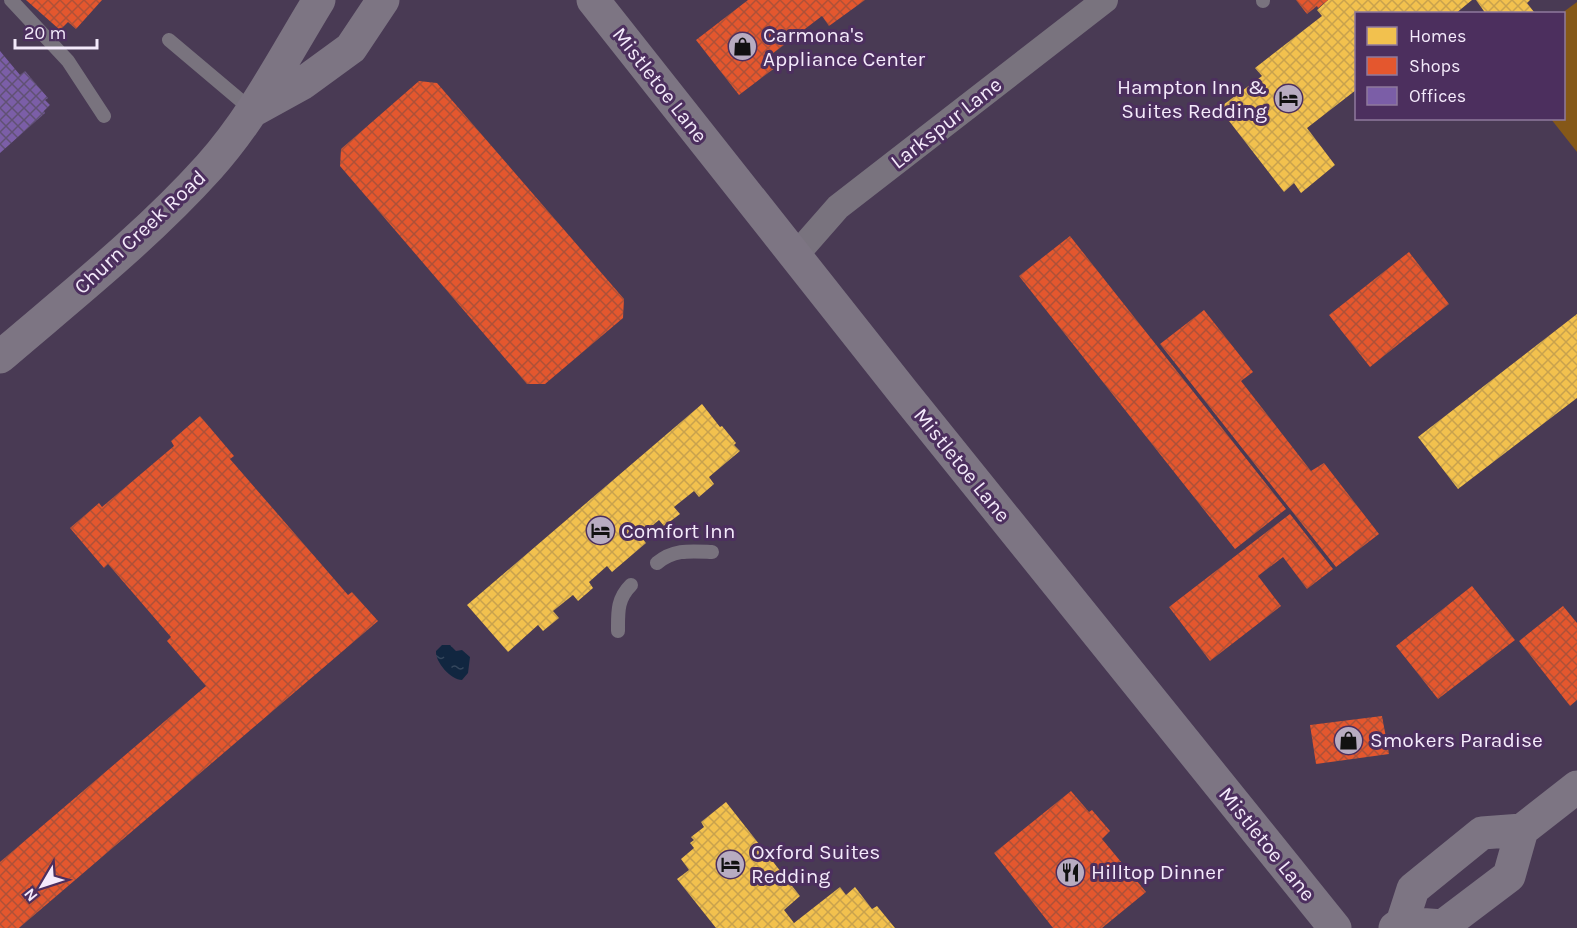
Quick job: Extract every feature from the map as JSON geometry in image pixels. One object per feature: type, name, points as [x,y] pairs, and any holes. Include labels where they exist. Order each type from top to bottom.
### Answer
[{"type":"street","name":"Churn Creek Road","points":[[0,357],[151,227],[209,167],[253,111],[319,0]]},
{"type":"street","points":[[253,111],[303,83],[351,48],[383,0]]},
{"type":"street","name":"Mistletoe Lane","points":[[593,0],[795,256],[1335,928]]},
{"type":"street","name":"Larkspur Lane","points":[[795,256],[838,207],[1106,0]]},
{"type":"street","points":[[1522,830],[1509,876],[1443,926],[1399,926],[1413,889],[1482,833],[1522,830],[1577,787]]},
{"type":"lane","points":[[11,0],[68,61],[104,116]]},
{"type":"lane","points":[[169,40],[253,111]]},
{"type":"lane","points":[[657,563],[667,555],[681,551],[712,552]]},
{"type":"lane","points":[[618,632],[618,604],[631,585]]},
{"type":"shaded area","points":[[1577,2],[1577,152],[1552,120],[1565,120],[1563,12]]},
{"type":"water","points":[[442,645],[450,645],[456,651],[462,650],[470,657],[468,673],[462,680],[449,674],[438,660],[436,651]]},
{"type":"building: Homes","name":"Hampton Inn & Suites Redding","points":[[1328,0],[1472,0],[1457,12],[1355,12],[1355,91],[1307,128],[1335,165],[1301,193],[1294,183],[1284,192],[1219,108],[1262,76],[1255,68],[1322,16],[1317,10]]},
{"type":"building: Homes","points":[[1476,0],[1530,0],[1527,3],[1534,12],[1485,12]]},
{"type":"building: Homes","points":[[1577,314],[1577,398],[1458,489],[1418,437]]},
{"type":"building: Homes","name":"Comfort Inn","points":[[702,404],[736,443],[734,445],[740,451],[709,477],[714,484],[699,497],[694,491],[674,507],[680,514],[664,526],[659,520],[640,536],[646,543],[612,572],[607,566],[589,582],[593,588],[578,601],[573,595],[553,611],[559,618],[543,631],[538,625],[508,652],[467,605]]},
{"type":"building: Homes","name":"Oxford Suites Redding","points":[[726,802],[800,896],[784,910],[794,923],[840,887],[846,895],[855,887],[872,909],[877,906],[895,928],[716,928],[677,879],[689,870],[681,859],[694,848],[690,843],[694,840],[691,837],[704,827],[701,822]]},
{"type":"building: Shops","points":[[26,0],[102,0],[76,29],[68,22],[60,30]]},
{"type":"building: Shops","name":"Carmona's Appliance Center","points":[[748,0],[865,0],[829,26],[822,16],[772,54],[780,64],[739,95],[696,40]]},
{"type":"building: Shops","points":[[1296,0],[1328,0],[1307,14]]},
{"type":"building: Shops","points":[[419,81],[437,83],[624,299],[623,318],[545,384],[527,384],[340,166],[341,149]]},
{"type":"building: Shops","points":[[1070,236],[1286,509],[1235,549],[1019,276]]},
{"type":"building: Shops","points":[[1409,252],[1449,304],[1370,367],[1329,315]]},
{"type":"building: Shops","points":[[1204,310],[1253,372],[1241,381],[1311,471],[1324,463],[1379,534],[1336,567],[1160,344]]},
{"type":"building: Shops","points":[[200,416],[234,456],[230,459],[348,595],[352,592],[378,621],[19,928],[0,928],[0,862],[206,686],[167,641],[171,637],[108,564],[104,568],[70,528],[99,503],[102,507],[174,446],[171,441]]},
{"type":"building: Shops","points":[[1290,514],[1333,569],[1307,589],[1283,557],[1258,576],[1281,606],[1210,661],[1169,607]]},
{"type":"building: Shops","points":[[1472,586],[1515,640],[1438,699],[1396,646]]},
{"type":"building: Shops","points":[[1563,606],[1577,623],[1577,700],[1570,706],[1519,641]]},
{"type":"building: Shops","name":"Smokers Paradise","points":[[1382,716],[1389,754],[1316,764],[1310,725]]},
{"type":"building: Shops","name":"Hilltop Dinner","points":[[1071,791],[1110,831],[1102,839],[1146,892],[1102,928],[1053,928],[994,853]]},
{"type":"building: Offices","points":[[0,51],[20,75],[25,71],[48,98],[45,100],[50,105],[44,111],[45,113],[0,153]]},
{"type":"place","name":"Carmona's Appliance Center","points":[[742,47]]},
{"type":"place","name":"Hampton Inn & Suites Redding","points":[[1288,99]]},
{"type":"place","name":"Comfort Inn","points":[[600,531]]},
{"type":"place","name":"Smokers Paradise","points":[[1349,740]]},
{"type":"place","name":"Oxford Suites Redding","points":[[730,864]]},
{"type":"place","name":"Hilltop Dinner","points":[[1070,872]]}]
